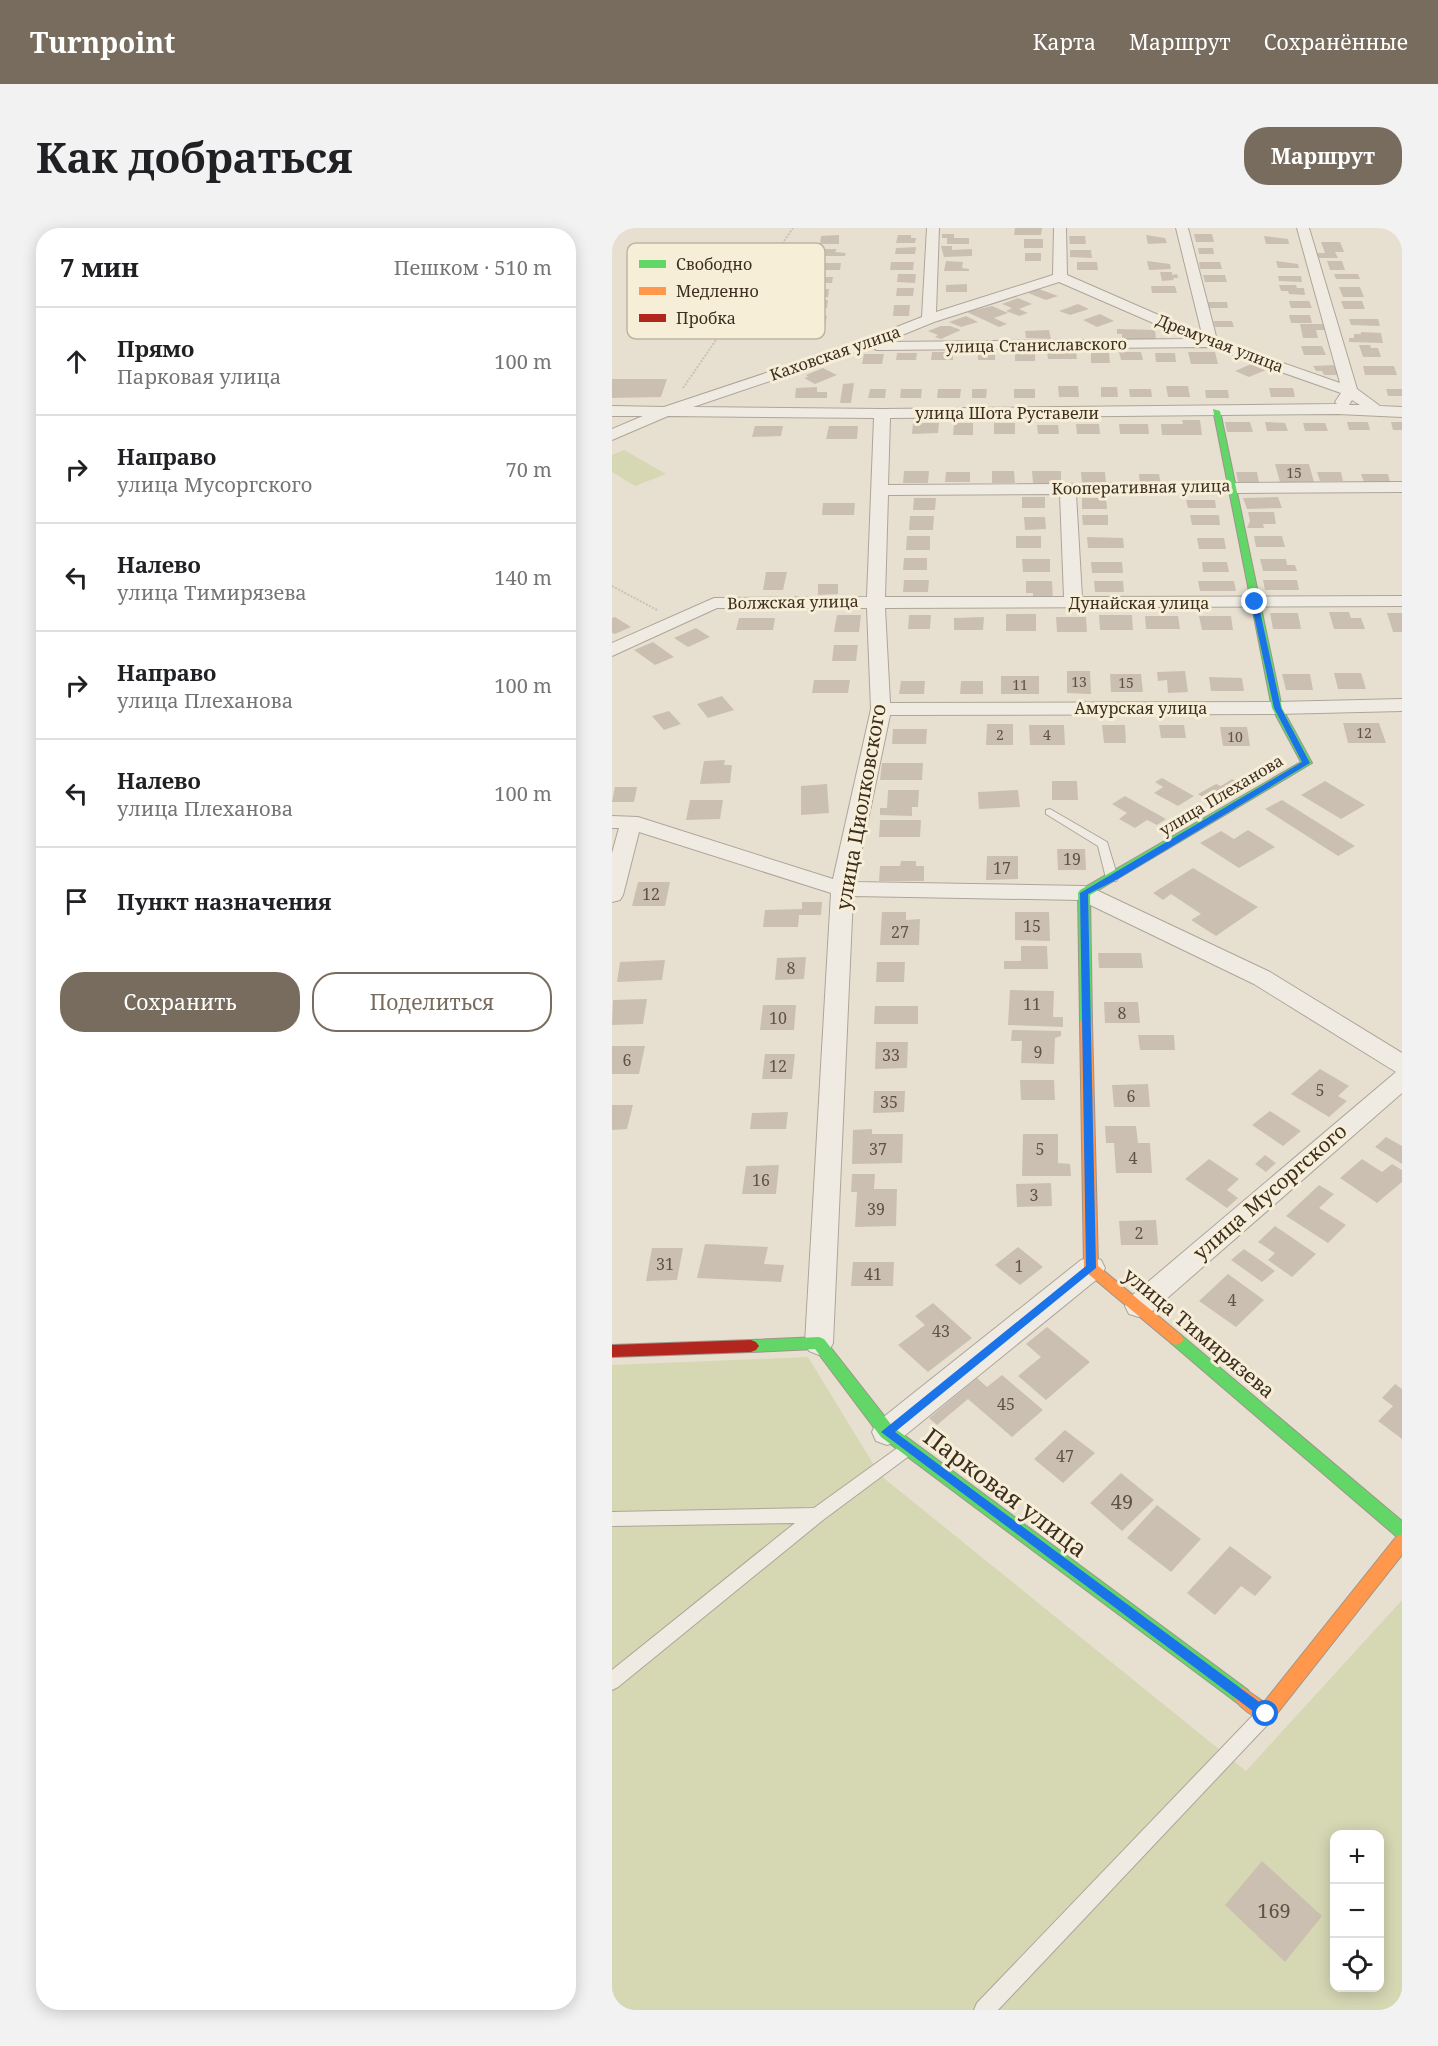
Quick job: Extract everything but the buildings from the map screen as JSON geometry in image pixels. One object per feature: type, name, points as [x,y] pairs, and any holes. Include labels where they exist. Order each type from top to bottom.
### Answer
[{"type":"street","points":[[929,319],[933,228]]},
{"type":"street","points":[[1060,228],[1060,277]]},
{"type":"street","points":[[1182,228],[1212,343]]},
{"type":"street","points":[[1302,228],[1350,391],[1338,409]]},
{"type":"street","name":"Каховская улица","points":[[612,435],[667,411],[861,346],[929,319],[1060,277]]},
{"type":"street","name":"Дремучая улица","points":[[1060,277],[1212,343],[1350,391],[1378,412]]},
{"type":"street","name":"улица Станиславского","points":[[861,346],[1212,343]]},
{"type":"street","name":"улица Шота Руставели","points":[[612,411],[882,414],[1338,409],[1402,412]]},
{"type":"street","name":"улица Плеханова","points":[[1084,893],[1306,763],[1277,708],[1216,411]]},
{"type":"street","name":"улица Циолковского","points":[[819,1343],[842,889],[881,709],[876,601],[882,414]]},
{"type":"street","name":"Кооперативная улица","points":[[881,490],[1233,486],[1402,487]]},
{"type":"street","points":[[1068,488],[1073,603]]},
{"type":"street","name":"Дунайская улица","points":[[876,601],[1073,603],[1402,601]]},
{"type":"street","name":"Волжская улица","points":[[612,650],[714,603],[876,601]]},
{"type":"street","name":"Амурская улица","points":[[881,709],[1277,708],[1402,705]]},
{"type":"street","points":[[612,895],[622,822],[842,889],[1084,893],[1262,978],[1402,1065]]},
{"type":"street","points":[[897,1440],[1091,1268],[1084,893]]},
{"type":"street","name":"улица Мусоргского","points":[[1139,1306],[1402,1079]]},
{"type":"street","name":"улица Тимирязева","points":[[1091,1268],[1139,1306],[1402,1531]]},
{"type":"street","points":[[612,1351],[819,1343]]},
{"type":"street","name":"Парковая улица","points":[[819,1343],[897,1440],[1266,1714]]},
{"type":"street","points":[[1266,1714],[1402,1542]]},
{"type":"lane","points":[[1050,812],[1103,844],[1113,878]]},
{"type":"lane","points":[[612,1681],[818,1515],[897,1440]]},
{"type":"lane","points":[[612,1519],[818,1515]]},
{"type":"lane","points":[[984,2010],[1266,1714]]},
{"type":"path","points":[[783,243],[793,228]]},
{"type":"path","points":[[667,411],[717,339]]},
{"type":"path","points":[[612,586],[676,620]]},
{"type":"green space","points":[[624,450],[666,474],[635,486],[612,472],[612,455]]},
{"type":"green space","points":[[808,1357],[880,1475],[1246,1771],[1402,1600],[1402,2010],[612,2010],[612,1365]]},
{"type":"traffic: fast","points":[[1086,1022],[1084,893],[1307,763],[1277,708],[1216,411]]},
{"type":"traffic: fast","points":[[1176,1339],[1402,1531]]},
{"type":"traffic: fast","points":[[751,1346],[819,1343],[887,1432],[1242,1696]]},
{"type":"traffic: slow","points":[[1086,1022],[1091,1268],[1176,1339]]},
{"type":"traffic: slow","points":[[1242,1696],[1266,1714],[1402,1542]]},
{"type":"traffic: jam","points":[[612,1351],[751,1346]]},
{"type":"route","points":[[1255,602],[1277,708],[1306,763],[1084,893],[1091,1268],[887,1432],[1266,1714]]}]
